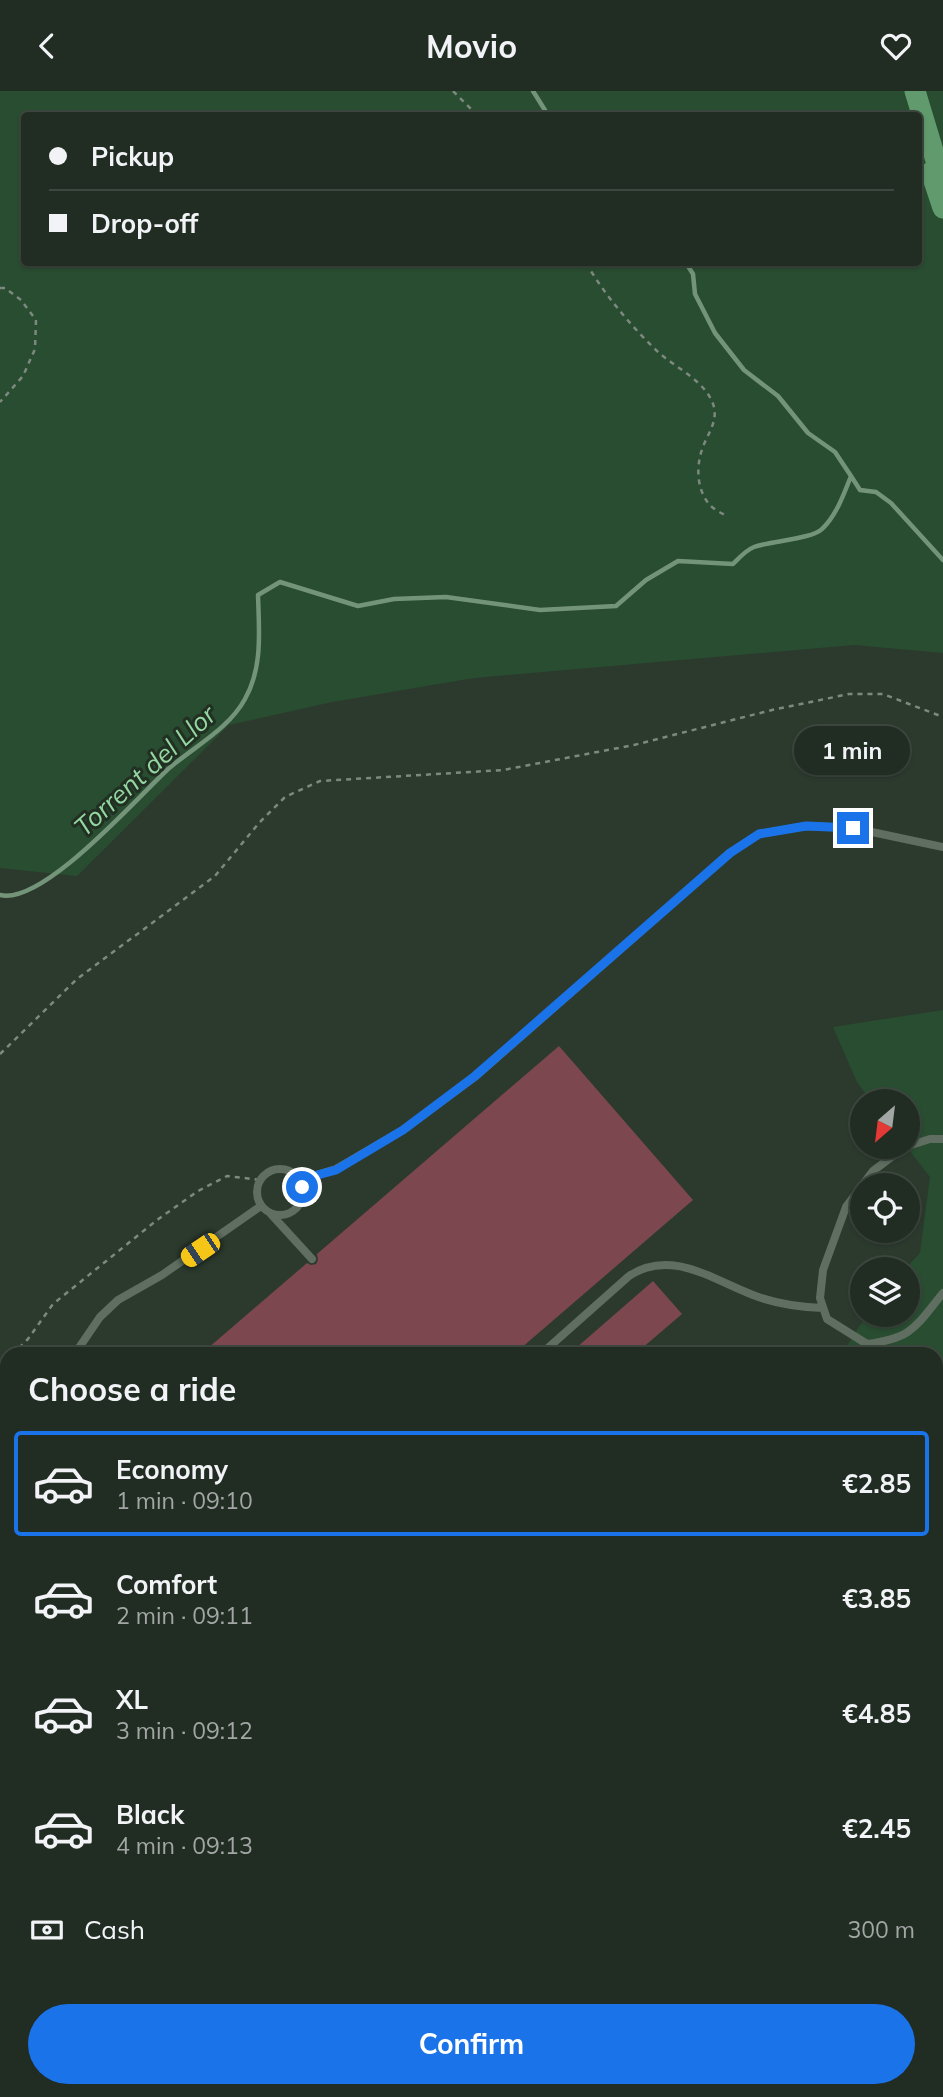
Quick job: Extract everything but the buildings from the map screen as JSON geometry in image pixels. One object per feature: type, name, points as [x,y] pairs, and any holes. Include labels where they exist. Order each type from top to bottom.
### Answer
[{"type":"main road","points":[[903,91],[911,112]]},
{"type":"main road","points":[[915,91],[921,112]]},
{"type":"main road","points":[[922,114],[943,184]]},
{"type":"main road","points":[[922,146],[943,208]]},
{"type":"lane","points":[[299,1180],[336,1170],[403,1130],[475,1076],[730,853],[759,834],[806,826],[853,828],[943,847]]},
{"type":"lane","points":[[920,1142],[943,1139]]},
{"type":"lane","points":[[889,1159],[873,1171],[846,1207],[823,1270],[820,1299],[827,1319],[867,1344],[891,1341],[913,1330],[943,1293]]},
{"type":"lane","points":[[270,1213],[285,1215],[298,1207],[303,1194],[295,1174],[280,1169],[273,1170],[261,1180],[257,1193],[261,1206],[312,1259]]},
{"type":"lane","points":[[79,1347],[100,1317],[118,1300],[162,1275],[261,1206]]},
{"type":"lane","points":[[549,1347],[629,1276],[663,1265],[687,1267],[774,1302],[823,1308]]},
{"type":"path","points":[[453,91],[474,112]]},
{"type":"path","points":[[588,266],[620,311],[657,351],[708,394],[714,408],[714,424],[702,446],[697,470],[709,503],[727,516]]},
{"type":"path","points":[[0,288],[5,288],[21,300],[36,320],[35,349],[23,376],[0,402]]},
{"type":"path","points":[[0,1054],[77,979],[215,876],[259,823],[285,797],[320,781],[503,770],[634,744],[849,694],[883,694],[943,717]]},
{"type":"path","points":[[20,1347],[52,1304],[198,1191],[227,1176],[261,1180]]},
{"type":"green space","points":[[0,91],[943,91],[943,653],[854,645],[474,678],[332,702],[229,725],[77,876],[0,868]]},
{"type":"green space","points":[[943,1010],[943,1347],[846,1347],[859,1327],[920,1327],[920,1257],[916,1257],[920,1253],[930,1177],[916,1159],[920,1159],[920,1089],[862,1089],[833,1027]]},
{"type":"waterway","name":"Torrent del Llor","points":[[533,91],[546,112]]},
{"type":"waterway","name":"Torrent del Llor","points":[[0,895],[18,894],[63,868],[112,825],[167,770],[238,710],[255,674],[259,648],[258,595],[280,582],[358,606],[394,599],[446,597],[540,610],[616,606],[646,580],[678,561],[733,564],[754,547],[809,535],[822,529],[835,511],[851,476],[835,452],[808,433],[778,396],[744,370],[715,333],[695,294],[693,274],[688,266]]},
{"type":"waterway","points":[[851,476],[860,490],[876,492],[891,503],[943,560]]},
{"type":"route","points":[[302,1187],[299,1180],[336,1170],[403,1130],[475,1076],[730,853],[759,834],[806,826],[853,828]]}]
